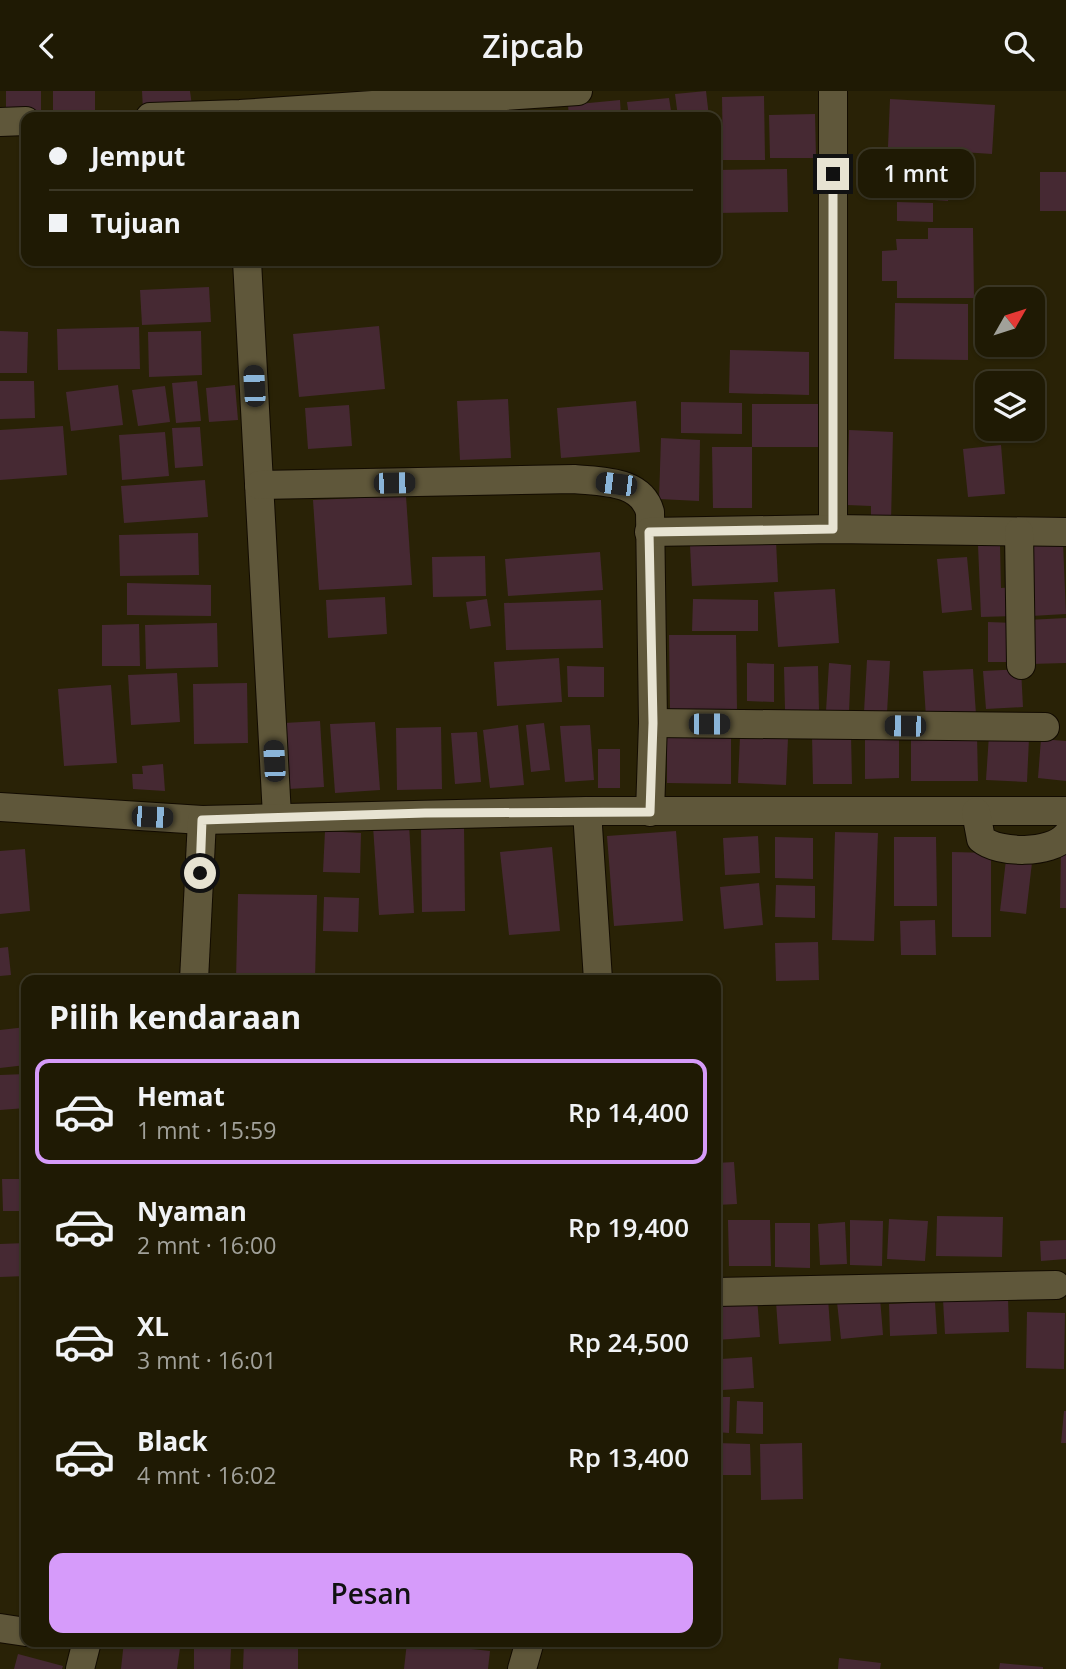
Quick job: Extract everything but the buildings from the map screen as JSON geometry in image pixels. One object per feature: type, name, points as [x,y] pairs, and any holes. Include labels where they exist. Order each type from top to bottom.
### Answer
[{"type":"street","points":[[200,112],[578,91]]},
{"type":"street","points":[[833,91],[833,529]]},
{"type":"street","points":[[0,122],[21,121]]},
{"type":"street","points":[[247,266],[277,816]]},
{"type":"street","points":[[259,485],[574,479],[616,484],[633,489],[646,498],[653,723],[650,812]]},
{"type":"street","points":[[649,532],[833,529],[1066,532]]},
{"type":"street","points":[[1019,532],[1021,665]]},
{"type":"street","points":[[653,723],[1045,727]]},
{"type":"street","points":[[0,807],[202,820],[277,816],[587,811],[1066,811]]},
{"type":"street","points":[[587,811],[598,975]]},
{"type":"street","points":[[976,811],[981,839],[997,847],[1039,848],[1056,845],[1066,836]]},
{"type":"street","points":[[194,975],[202,820]]},
{"type":"street","points":[[721,1291],[1056,1285]]},
{"type":"street","points":[[0,1629],[21,1631]]},
{"type":"street","points":[[80,1669],[86,1647]]},
{"type":"street","points":[[522,1669],[528,1647]]},
{"type":"route","points":[[200,873],[202,820],[425,813],[650,812],[653,723],[649,532],[833,529],[833,174]]}]
